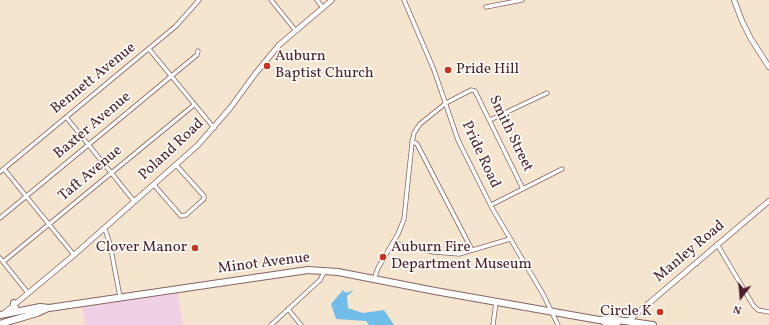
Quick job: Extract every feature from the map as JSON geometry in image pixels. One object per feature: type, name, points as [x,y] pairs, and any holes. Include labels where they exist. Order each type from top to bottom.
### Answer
[{"type":"main road","name":"Minot Avenue","points":[[0,324],[49,308],[291,271],[325,270],[599,320],[608,324],[617,325]]},
{"type":"main road","points":[[14,303],[17,311]]},
{"type":"main road","name":"Minot Avenue","points":[[1,314],[40,307],[49,308]]},
{"type":"main road","name":"Minot Avenue","points":[[599,320],[610,319],[653,325]]},
{"type":"street","name":"Bennett Avenue","points":[[2,171],[149,49],[182,20],[199,0]]},
{"type":"street","points":[[271,0],[296,31]]},
{"type":"street","points":[[317,0],[323,8]]},
{"type":"street","name":"Poland Road","points":[[1,314],[74,255],[198,145],[214,128],[270,56],[332,0]]},
{"type":"street","name":"Pride Road","points":[[404,0],[434,70],[455,134],[491,205],[558,325]]},
{"type":"street","points":[[486,7],[522,0]]},
{"type":"street","points":[[734,0],[751,39],[769,67]]},
{"type":"street","points":[[149,49],[214,128]]},
{"type":"street","name":"Baxter Avenue","points":[[0,218],[196,56],[198,51]]},
{"type":"street","name":"Smith Street","points":[[446,103],[471,90],[475,91],[523,188]]},
{"type":"street","points":[[490,120],[547,93]]},
{"type":"street","points":[[374,279],[378,268],[402,224],[406,210],[414,133],[418,126],[446,103]]},
{"type":"street","name":"Taft Avenue","points":[[3,262],[194,105]]},
{"type":"street","points":[[66,117],[134,201]]},
{"type":"street","points":[[412,141],[417,144],[472,250]]},
{"type":"street","points":[[154,185],[178,214],[183,216],[196,206],[205,197],[176,165]]},
{"type":"street","points":[[491,205],[562,169]]},
{"type":"street","points":[[2,171],[26,197],[74,255]]},
{"type":"street","name":"Manley Road","points":[[628,321],[769,201]]},
{"type":"street","points":[[104,228],[110,244],[120,297]]},
{"type":"street","points":[[393,243],[442,253],[459,254],[510,239]]},
{"type":"street","points":[[717,244],[753,305],[758,310],[769,312]]},
{"type":"street","points":[[0,258],[28,293]]},
{"type":"street","points":[[271,325],[320,280],[325,270]]},
{"type":"street","points":[[493,325],[496,302]]},
{"type":"street","points":[[288,309],[301,325]]},
{"type":"shaded area","points":[[178,293],[183,325],[85,325],[82,307]]},
{"type":"water","points":[[343,290],[346,293],[354,290],[347,296],[348,308],[363,313],[384,310],[394,325],[369,325],[366,321],[336,319],[331,304]]},
{"type":"place","name":"Auburn Baptist Church","points":[[267,66]]},
{"type":"place","name":"Pride Hill","points":[[448,70]]},
{"type":"place","name":"Clover Manor","points":[[195,248]]},
{"type":"place","name":"Auburn Fire Department Museum","points":[[383,257]]},
{"type":"place","name":"Circle K","points":[[660,312]]}]
